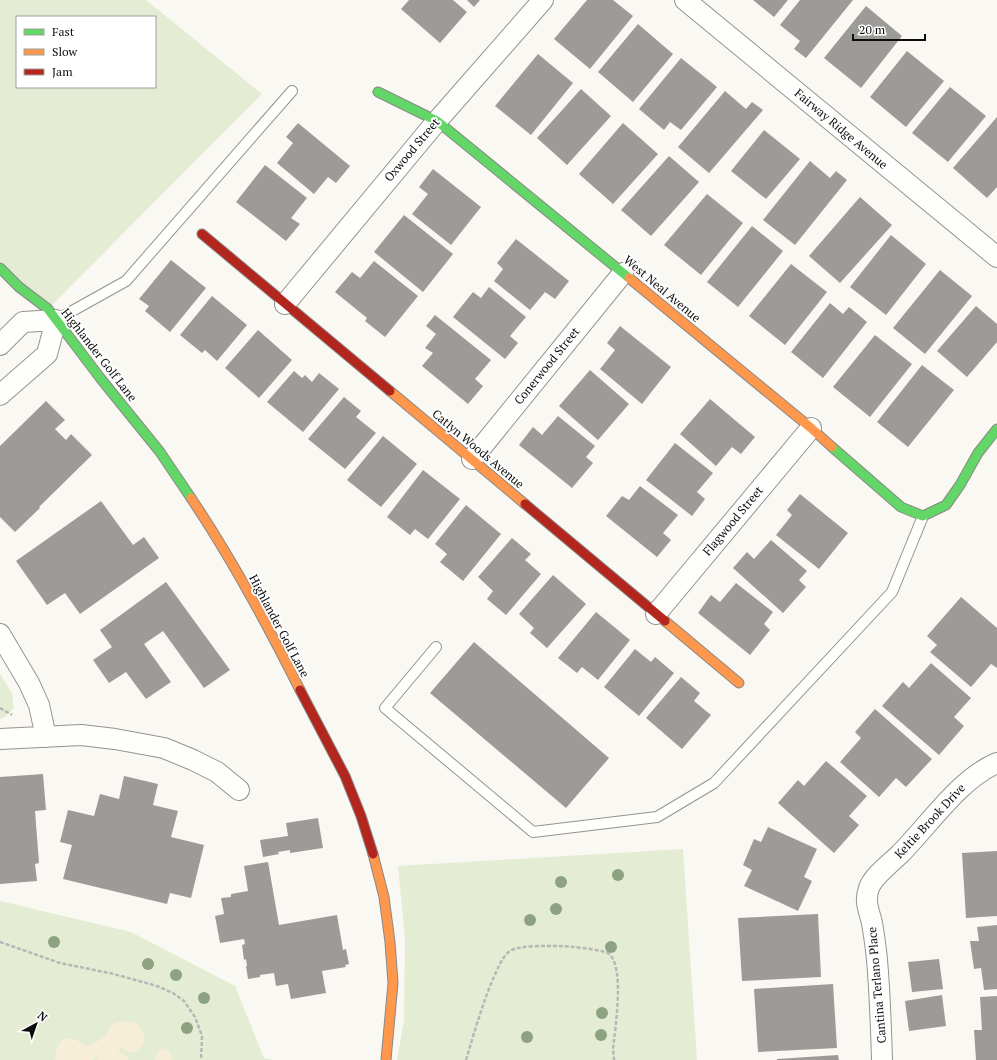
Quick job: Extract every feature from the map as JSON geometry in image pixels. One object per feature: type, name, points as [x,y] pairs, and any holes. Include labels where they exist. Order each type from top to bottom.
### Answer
[{"type":"street","name":"Oxwood Street","points":[[285,304],[437,121],[543,0]]},
{"type":"street","name":"Fairway Ridge Avenue","points":[[685,0],[997,257]]},
{"type":"street","name":"West Neal Avenue","points":[[378,92],[437,121],[810,428],[902,507],[923,516]]},
{"type":"street","name":"Catlyn Woods Avenue","points":[[202,234],[739,683]]},
{"type":"street","name":"Highlander Golf Lane","points":[[0,268],[19,287],[48,309],[101,380],[160,452],[206,520],[227,555],[269,629],[345,776],[362,816],[384,897],[390,942],[393,983],[386,1060]]},
{"type":"street","name":"Conerwood Street","points":[[472,459],[623,273]]},
{"type":"street","points":[[0,345],[23,322],[56,320],[47,354],[0,395]]},
{"type":"street","name":"Flagwood Street","points":[[656,614],[810,428]]},
{"type":"street","points":[[923,516],[946,505],[960,486],[978,453],[997,429]]},
{"type":"street","points":[[0,634],[29,683],[39,705],[46,737]]},
{"type":"street","points":[[0,739],[81,735],[115,738],[164,748],[217,772],[239,790]]},
{"type":"street","name":"Keltie Brook Drive","points":[[869,887],[880,872],[900,854],[968,781],[997,763]]},
{"type":"street","name":"Cantina Terlano Place","points":[[869,887],[866,904],[872,923],[877,960],[882,1060]]},
{"type":"lane","points":[[56,320],[126,282],[292,91]]},
{"type":"lane","points":[[436,647],[385,708],[533,832],[657,816],[714,783],[892,592],[923,516]]},
{"type":"path","points":[[0,942],[60,963],[114,974],[173,992],[184,1001],[195,1016],[202,1036],[201,1060]]},
{"type":"path","points":[[466,1060],[484,999],[501,962],[511,950],[530,946],[560,946],[596,950],[609,954],[616,964],[618,983],[613,1049],[614,1060]]},
{"type":"green space","points":[[0,0],[146,0],[262,94],[48,309],[0,263]]},
{"type":"green space","points":[[0,674],[12,693],[14,708],[5,717],[0,719]]},
{"type":"green space","points":[[683,849],[697,1060],[397,1060],[404,1020],[405,937],[398,866]]},
{"type":"green space","points":[[0,901],[131,932],[235,986],[264,1058],[273,1060],[0,1060]]},
{"type":"sand","points":[[128,1021],[138,1024],[145,1039],[142,1047],[133,1052],[130,1053],[122,1047],[119,1048],[119,1051],[128,1057],[128,1060],[98,1060],[95,1057],[92,1060],[55,1060],[57,1046],[61,1041],[67,1038],[75,1039],[85,1046],[90,1046],[106,1036],[111,1025]]},
{"type":"sand","points":[[163,1048],[169,1051],[172,1060],[155,1060],[158,1051]]},
{"type":"building","points":[[409,0],[453,0],[467,12],[440,43],[401,9]]},
{"type":"building","points":[[467,0],[480,0],[474,7]]},
{"type":"building","points":[[587,0],[613,0],[633,16],[590,69],[554,39]]},
{"type":"building","points":[[753,0],[788,0],[774,17]]},
{"type":"building","points":[[800,0],[853,0],[806,58],[794,49],[800,41],[780,25]]},
{"type":"building","points":[[866,6],[902,36],[861,88],[824,58]]},
{"type":"building","points":[[638,24],[673,54],[633,102],[598,72]]},
{"type":"building","points":[[907,51],[944,81],[906,127],[870,97]]},
{"type":"building","points":[[538,54],[573,83],[531,135],[495,106]]},
{"type":"building","points":[[681,58],[717,87],[681,130],[670,122],[664,130],[639,109]]},
{"type":"building","points":[[950,87],[986,116],[948,162],[912,133]]},
{"type":"building","points":[[581,89],[611,116],[567,165],[537,138]]},
{"type":"building","points":[[725,91],[746,109],[752,102],[763,110],[709,173],[678,147]]},
{"type":"building","points":[[997,117],[997,187],[987,198],[953,168]]},
{"type":"building","points":[[298,123],[350,166],[336,183],[328,177],[314,194],[277,163],[293,143],[286,137]]},
{"type":"building","points":[[623,123],[658,154],[613,204],[579,174]]},
{"type":"building","points":[[764,130],[800,159],[766,199],[731,171]]},
{"type":"building","points":[[669,156],[699,182],[651,236],[621,210]]},
{"type":"building","points":[[810,161],[830,178],[836,171],[847,180],[795,245],[763,220]]},
{"type":"building","points":[[265,165],[307,198],[291,218],[300,224],[286,241],[236,202]]},
{"type":"building","points":[[433,169],[481,207],[451,245],[412,214],[428,194],[419,187]]},
{"type":"building","points":[[707,194],[743,223],[701,275],[664,245]]},
{"type":"building","points":[[860,197],[892,225],[840,283],[809,256]]},
{"type":"building","points":[[404,215],[453,254],[423,292],[374,252]]},
{"type":"building","points":[[752,226],[783,251],[738,307],[707,282]]},
{"type":"building","points":[[891,235],[926,264],[886,315],[850,287]]},
{"type":"building","points":[[516,239],[569,281],[555,299],[545,292],[530,310],[494,281],[503,269],[497,263]]},
{"type":"building","points":[[171,260],[206,288],[170,332],[145,311],[149,306],[139,299]]},
{"type":"building","points":[[374,261],[418,296],[385,337],[365,321],[367,318],[335,292],[352,272],[360,278]]},
{"type":"building","points":[[791,264],[827,292],[785,345],[749,316]]},
{"type":"building","points":[[940,270],[972,296],[925,354],[893,328]]},
{"type":"building","points":[[489,287],[526,317],[510,336],[518,343],[505,359],[453,317],[473,292],[481,298]]},
{"type":"building","points":[[212,296],[247,325],[217,361],[205,350],[202,353],[180,335]]},
{"type":"building","points":[[830,303],[843,314],[849,307],[867,322],[823,378],[791,352]]},
{"type":"building","points":[[976,306],[997,324],[997,342],[967,377],[937,351]]},
{"type":"building","points":[[435,315],[491,360],[475,379],[483,386],[468,404],[422,366],[433,353],[425,348],[436,334],[426,326]]},
{"type":"building","points":[[620,326],[671,367],[642,404],[600,369],[615,350],[607,343]]},
{"type":"building","points":[[258,330],[292,360],[259,398],[225,368]]},
{"type":"building","points":[[875,335],[912,364],[870,417],[833,387]]},
{"type":"building","points":[[922,365],[954,390],[908,447],[877,422]]},
{"type":"building","points":[[590,370],[629,404],[598,440],[559,406]]},
{"type":"building","points":[[294,371],[302,378],[305,375],[312,382],[319,373],[339,389],[303,432],[267,402]]},
{"type":"building","points":[[344,397],[361,411],[356,417],[376,433],[345,469],[308,439]]},
{"type":"building","points":[[710,399],[755,437],[741,454],[732,447],[716,466],[680,434]]},
{"type":"building","points":[[46,401],[65,420],[55,429],[66,440],[71,434],[92,455],[15,532],[0,517],[0,446]]},
{"type":"building","points":[[558,416],[595,446],[586,457],[593,463],[572,488],[519,445],[533,427],[542,435]]},
{"type":"building","points":[[383,436],[417,464],[381,507],[347,480]]},
{"type":"building","points":[[675,443],[713,473],[697,492],[705,499],[692,516],[646,480]]},
{"type":"building","points":[[423,470],[460,499],[428,539],[415,529],[410,535],[387,517]]},
{"type":"building","points":[[640,486],[678,515],[663,533],[671,540],[657,557],[606,516],[622,496],[629,500]]},
{"type":"building","points":[[800,494],[848,533],[819,569],[776,535],[792,515],[787,510]]},
{"type":"building","points":[[101,501],[133,545],[144,537],[159,558],[80,614],[65,593],[47,605],[16,561]]},
{"type":"building","points":[[466,505],[501,534],[463,581],[440,562],[447,554],[435,544]]},
{"type":"building","points":[[512,538],[531,554],[525,560],[541,574],[506,615],[487,599],[493,591],[478,577]]},
{"type":"building","points":[[771,540],[807,571],[799,580],[806,587],[783,613],[733,568],[747,552],[754,559]]},
{"type":"building","points":[[553,575],[586,604],[547,648],[530,633],[534,628],[519,614]]},
{"type":"building","points":[[166,582],[230,670],[204,688],[163,631],[144,644],[171,682],[146,699],[126,672],[109,683],[93,660],[112,647],[100,630]]},
{"type":"building","points":[[736,583],[773,612],[764,624],[770,630],[750,655],[698,613],[711,595],[720,602]]},
{"type":"building","points":[[961,597],[997,628],[997,668],[991,664],[971,687],[930,652],[937,645],[927,636]]},
{"type":"building","points":[[596,612],[630,640],[598,680],[582,667],[577,673],[558,658]]},
{"type":"building","points":[[474,642],[609,758],[566,808],[430,693]]},
{"type":"building","points":[[635,649],[651,662],[655,657],[674,673],[639,716],[604,687]]},
{"type":"building","points":[[931,663],[971,698],[954,717],[964,726],[939,755],[882,706],[903,682],[909,688]]},
{"type":"building","points":[[681,677],[700,693],[694,701],[711,715],[682,749],[646,718]]},
{"type":"building","points":[[875,709],[932,759],[906,787],[896,778],[879,797],[840,762],[861,738],[855,732]]},
{"type":"building","points":[[826,761],[867,796],[849,816],[859,825],[834,853],[778,803],[798,780],[804,786]]},
{"type":"building","points":[[43,774],[46,810],[35,811],[39,863],[35,864],[37,881],[0,884],[0,777]]},
{"type":"building","points":[[124,776],[158,784],[153,805],[178,811],[171,837],[204,845],[191,898],[170,893],[167,904],[63,879],[72,845],[60,842],[68,810],[94,816],[100,794],[119,799]]},
{"type":"building","points":[[318,818],[323,848],[290,853],[290,850],[263,857],[260,840],[288,836],[286,823]]},
{"type":"building","points":[[768,827],[817,849],[804,877],[812,881],[798,911],[744,886],[752,870],[743,865],[754,839],[761,842]]},
{"type":"building","points":[[997,851],[997,916],[966,918],[962,853]]},
{"type":"building","points":[[268,862],[279,925],[337,915],[343,950],[346,949],[349,964],[345,965],[346,967],[322,971],[326,993],[291,999],[288,984],[276,986],[274,973],[248,979],[246,959],[244,960],[242,945],[245,944],[244,939],[220,943],[215,916],[224,914],[221,898],[231,897],[231,894],[248,891],[244,866]]},
{"type":"building","points":[[818,914],[821,977],[742,981],[738,918]]},
{"type":"building","points":[[997,925],[997,989],[984,990],[981,968],[974,969],[970,941],[979,941],[977,927]]},
{"type":"building","points":[[939,959],[943,989],[912,992],[908,962]]},
{"type":"building","points":[[833,984],[837,1048],[758,1052],[754,989]]},
{"type":"building","points":[[942,995],[946,1026],[909,1031],[905,1001]]},
{"type":"building","points":[[997,996],[997,1060],[976,1060],[974,1030],[982,1030],[980,997]]},
{"type":"building","points":[[838,1055],[839,1060],[777,1060],[777,1059]]},
{"type":"traffic: fast","points":[[378,92],[437,121],[629,278]]},
{"type":"traffic: fast","points":[[0,268],[19,287],[48,309],[101,379],[160,452],[191,498]]},
{"type":"traffic: fast","points":[[832,447],[901,507],[923,516],[946,505],[960,485],[978,453],[997,429]]},
{"type":"traffic: slow","points":[[629,278],[832,447]]},
{"type":"traffic: slow","points":[[390,391],[525,504]]},
{"type":"traffic: slow","points":[[191,498],[221,544],[275,641],[300,690]]},
{"type":"traffic: slow","points":[[665,621],[739,683]]},
{"type":"traffic: slow","points":[[373,854],[384,897],[390,942],[393,983],[386,1060]]},
{"type":"traffic: jam","points":[[202,234],[390,391]]},
{"type":"traffic: jam","points":[[525,504],[665,621]]},
{"type":"traffic: jam","points":[[300,690],[345,776],[361,816],[373,854]]}]
